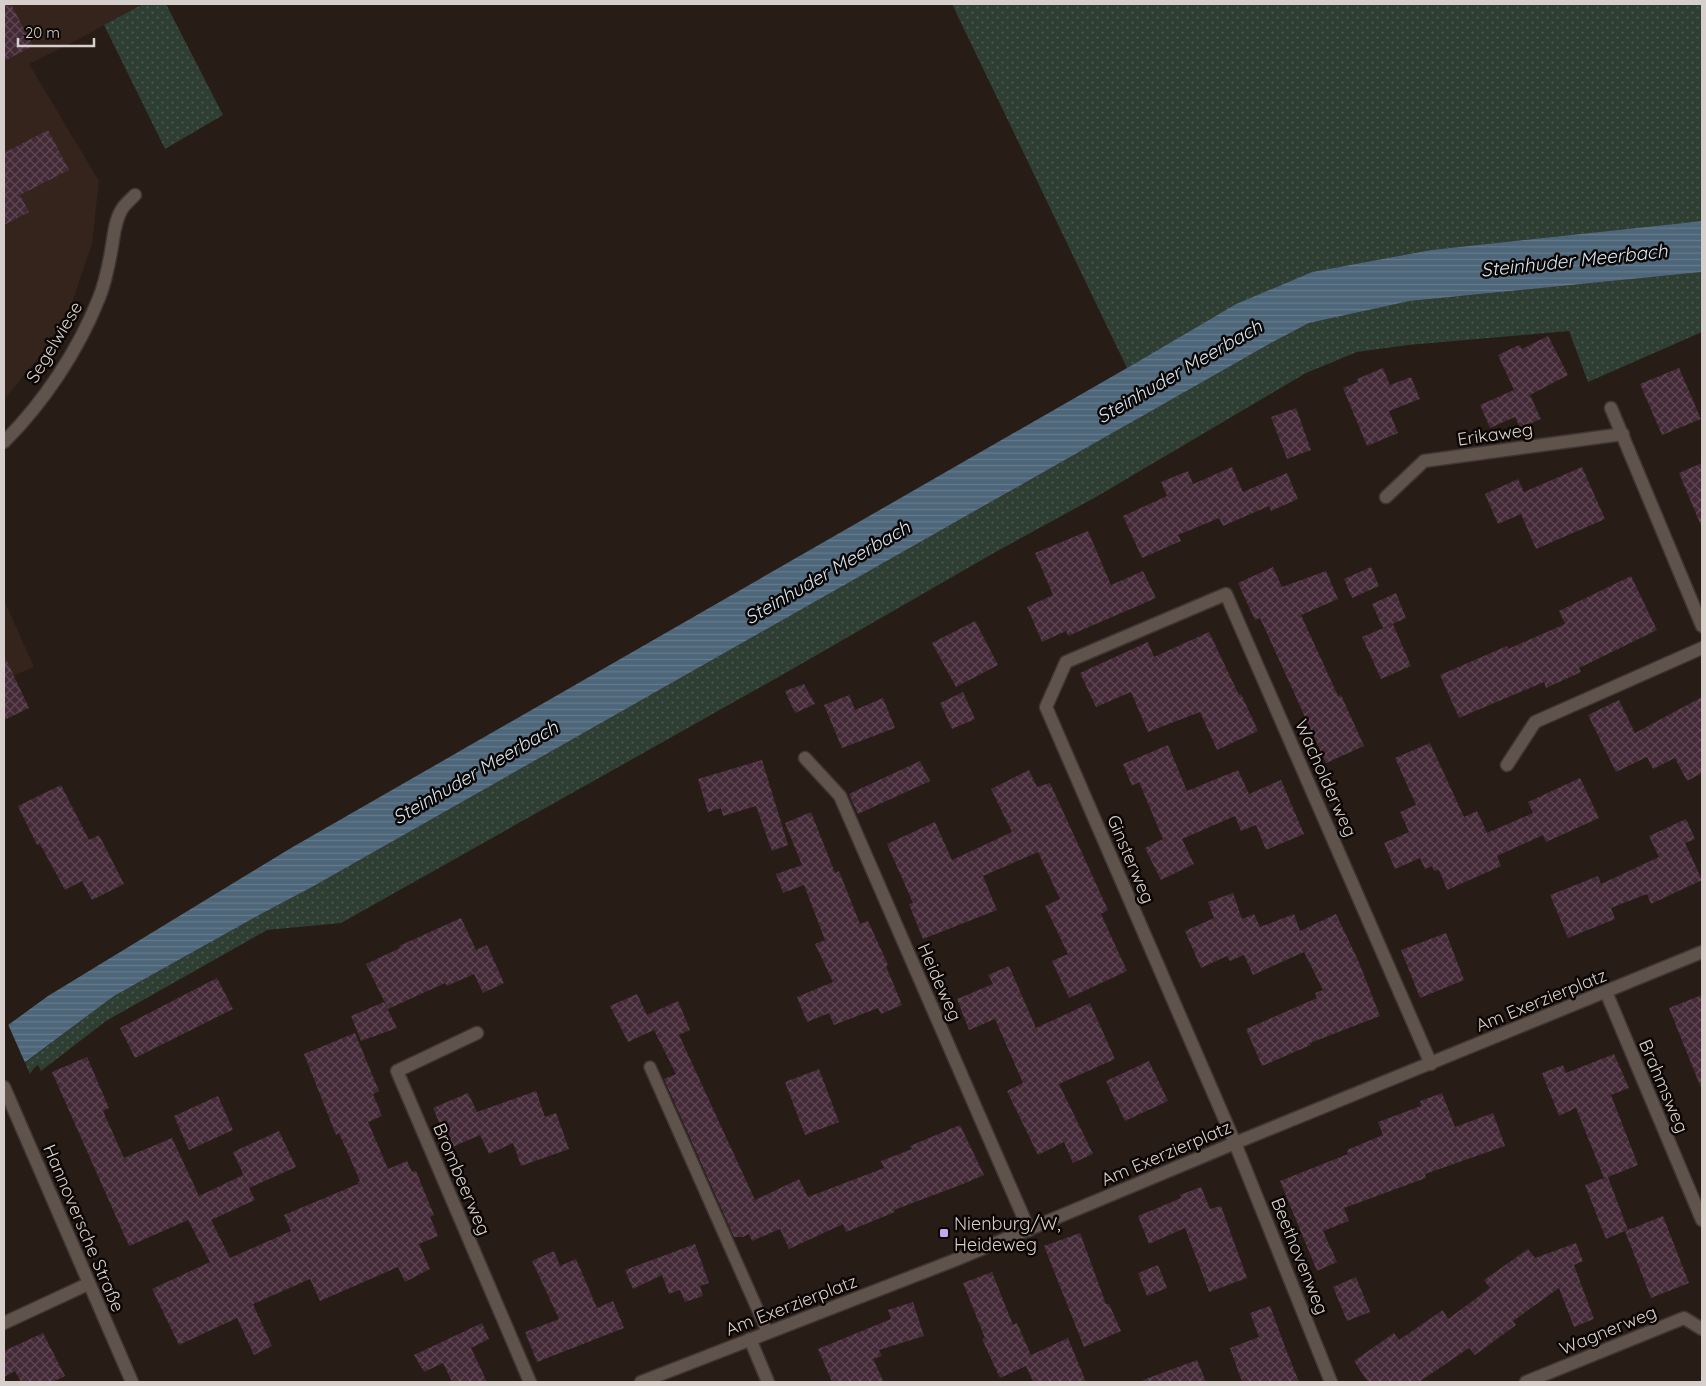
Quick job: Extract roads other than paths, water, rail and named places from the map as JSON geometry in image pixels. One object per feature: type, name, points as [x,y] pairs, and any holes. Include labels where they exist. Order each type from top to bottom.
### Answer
[{"type":"street","name":"Segelwiese","points":[[4,442],[44,394],[86,328],[100,297],[107,272],[116,223],[122,209],[135,195]]},
{"type":"street","points":[[1612,408],[1702,626]]},
{"type":"street","name":"Erikaweg","points":[[1386,497],[1424,461],[1623,434]]},
{"type":"street","name":"Wacholderweg","points":[[1138,630],[1226,594],[1432,1064]]},
{"type":"street","name":"Ginsterweg","points":[[1138,630],[1066,662],[1046,707],[1235,1143]]},
{"type":"street","points":[[1507,765],[1536,722],[1702,648]]},
{"type":"street","name":"Heideweg","points":[[805,758],[840,796],[1029,1230]]},
{"type":"street","name":"Am Exerzierplatz","points":[[641,1382],[955,1260],[1702,952]]},
{"type":"street","name":"Brahmsweg","points":[[1606,992],[1702,1220]]},
{"type":"street","name":"Brombeerweg","points":[[477,1033],[397,1071],[530,1382]]},
{"type":"street","name":"Hannoversche Straße","points":[[4,1087],[132,1382]]},
{"type":"street","name":"Beethovenweg","points":[[1235,1143],[1331,1382]]},
{"type":"street","points":[[4,1323],[88,1284]]},
{"type":"street","name":"Wagnerweg","points":[[1526,1382],[1684,1318],[1702,1329]]},
{"type":"street","points":[[750,1340],[768,1382]]},
{"type":"lane","points":[[650,1067],[768,1333]]},
{"type":"water","name":"Steinhuder Meerbach","points":[[1702,221],[1702,272],[1410,301],[1309,323],[312,887],[114,996],[4,1078],[4,1028],[48,996],[291,848],[1236,304],[1312,272],[1431,250]]},
{"type":"place","name":"Nienburg/W, Heideweg","points":[[944,1233]]}]
